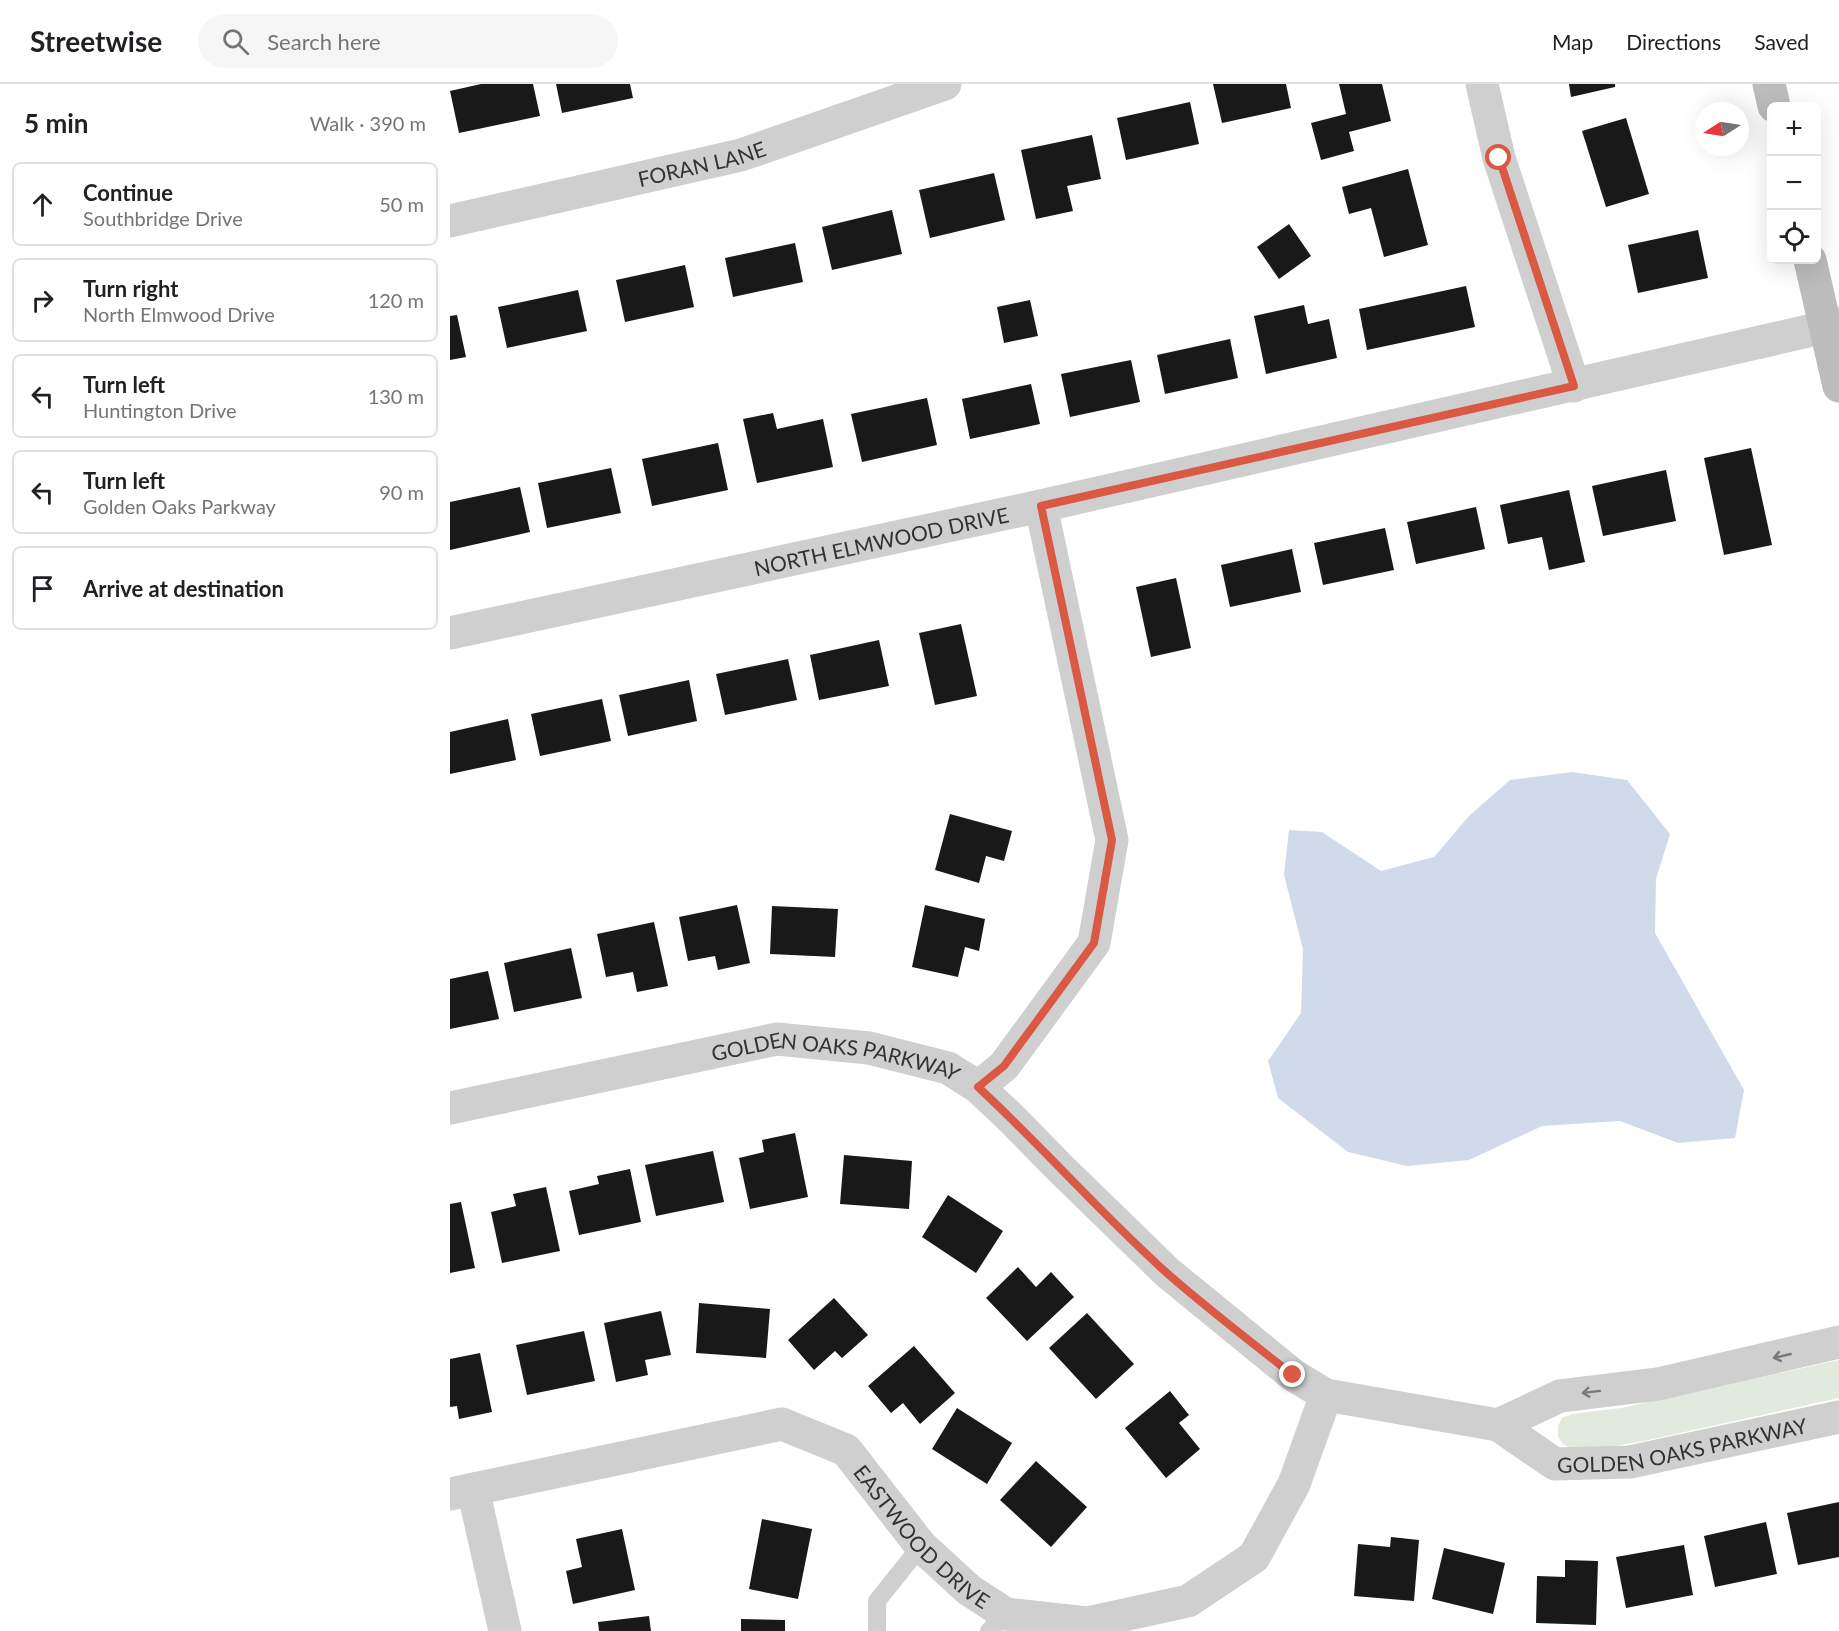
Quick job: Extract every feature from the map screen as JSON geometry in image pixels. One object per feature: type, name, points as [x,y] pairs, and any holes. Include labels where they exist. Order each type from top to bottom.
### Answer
[{"type":"main road","points":[[1769,84],[1773,102]]},
{"type":"main road","points":[[1811,264],[1832,326],[1839,386]]},
{"type":"street","name":"FORAN LANE","points":[[450,221],[741,154],[945,84]]},
{"type":"street","points":[[1482,84],[1499,158],[1574,386]]},
{"type":"street","name":"NORTH ELMWOOD DRIVE","points":[[450,633],[1041,506],[1832,326]]},
{"type":"street","points":[[978,1087],[1004,1066],[1094,943],[1112,840],[1041,506]]},
{"type":"street","name":"GOLDEN OAKS PARKWAY","points":[[450,1108],[777,1039],[869,1048],[948,1068],[978,1087],[1168,1273],[1293,1375],[1326,1395],[1498,1425],[1555,1464],[1630,1462],[1839,1417]]},
{"type":"street","points":[[1498,1425],[1560,1396],[1658,1384],[1839,1342]]},
{"type":"street","name":"EASTWOOD DRIVE","points":[[461,1491],[782,1424],[846,1450],[921,1546],[969,1590],[997,1622],[1088,1623],[1188,1601],[1254,1557],[1294,1484],[1326,1395]]},
{"type":"street","points":[[461,1491],[505,1631]]},
{"type":"lane","points":[[877,1631],[877,1601],[921,1546]]},
{"type":"shaded area","points":[[1839,1360],[1839,1398],[1603,1448],[1573,1450],[1563,1444],[1558,1437],[1558,1426],[1562,1418],[1572,1414],[1621,1408]]},
{"type":"water","points":[[1572,772],[1627,780],[1670,834],[1656,879],[1655,933],[1744,1090],[1735,1138],[1678,1143],[1620,1121],[1542,1126],[1469,1160],[1407,1166],[1348,1152],[1278,1098],[1268,1061],[1301,1013],[1303,949],[1284,875],[1289,830],[1322,832],[1381,871],[1434,857],[1469,816],[1510,780]]},
{"type":"building","points":[[481,84],[533,84],[540,116],[459,133],[450,91]]},
{"type":"building","points":[[556,84],[630,84],[633,98],[562,113]]},
{"type":"building","points":[[1213,84],[1286,84],[1291,108],[1222,123]]},
{"type":"building","points":[[1339,84],[1382,84],[1391,121],[1349,132],[1354,151],[1321,160],[1311,123],[1346,114]]},
{"type":"building","points":[[1569,84],[1615,84],[1615,87],[1571,97]]},
{"type":"building","points":[[1190,102],[1199,144],[1126,160],[1117,118]]},
{"type":"building","points":[[1626,118],[1649,194],[1606,207],[1582,131]]},
{"type":"building","points":[[1092,135],[1101,179],[1067,186],[1073,211],[1036,219],[1021,150]]},
{"type":"building","points":[[1408,169],[1428,245],[1384,257],[1371,208],[1349,214],[1342,187]]},
{"type":"building","points":[[994,173],[1005,220],[930,238],[919,190]]},
{"type":"building","points":[[892,210],[902,254],[832,270],[822,227]]},
{"type":"building","points":[[1289,224],[1311,256],[1279,279],[1257,247]]},
{"type":"building","points":[[1698,230],[1708,278],[1638,293],[1628,245]]},
{"type":"building","points":[[795,243],[803,282],[733,297],[725,258]]},
{"type":"building","points":[[685,265],[694,307],[625,322],[616,280]]},
{"type":"building","points":[[1466,286],[1475,327],[1367,350],[1359,309]]},
{"type":"building","points":[[578,290],[587,331],[507,348],[498,307]]},
{"type":"building","points":[[1030,300],[1038,336],[1004,343],[997,307]]},
{"type":"building","points":[[1304,305],[1308,324],[1329,319],[1337,358],[1266,374],[1254,316]]},
{"type":"building","points":[[457,315],[466,357],[450,360],[450,316]]},
{"type":"building","points":[[1230,339],[1238,378],[1165,394],[1157,355]]},
{"type":"building","points":[[1131,360],[1140,402],[1070,417],[1061,374]]},
{"type":"building","points":[[1031,384],[1040,424],[970,439],[962,399]]},
{"type":"building","points":[[927,398],[937,445],[862,462],[851,414]]},
{"type":"building","points":[[773,413],[777,429],[823,419],[833,467],[757,483],[743,419]]},
{"type":"building","points":[[718,443],[728,490],[652,506],[642,459]]},
{"type":"building","points":[[1751,448],[1772,545],[1724,555],[1704,458]]},
{"type":"building","points":[[611,468],[621,513],[547,528],[538,483]]},
{"type":"building","points":[[1666,470],[1676,521],[1603,536],[1592,486]]},
{"type":"building","points":[[520,487],[530,532],[450,550],[450,502]]},
{"type":"building","points":[[1569,490],[1585,562],[1549,570],[1542,537],[1508,544],[1500,505]]},
{"type":"building","points":[[1476,507],[1485,549],[1416,564],[1407,522]]},
{"type":"building","points":[[1385,528],[1394,570],[1323,585],[1314,543]]},
{"type":"building","points":[[1292,549],[1301,592],[1230,607],[1221,565]]},
{"type":"building","points":[[1176,578],[1191,648],[1151,657],[1136,587]]},
{"type":"building","points":[[961,624],[977,696],[935,705],[919,633]]},
{"type":"building","points":[[879,640],[889,686],[819,700],[810,655]]},
{"type":"building","points":[[788,659],[797,700],[725,715],[716,674]]},
{"type":"building","points":[[689,680],[697,721],[628,736],[619,695]]},
{"type":"building","points":[[602,699],[611,741],[540,756],[531,714]]},
{"type":"building","points":[[508,719],[516,760],[450,774],[450,732]]},
{"type":"building","points":[[950,814],[1012,831],[1004,861],[986,856],[979,883],[935,870]]},
{"type":"building","points":[[737,905],[750,963],[718,970],[715,956],[688,961],[679,917]]},
{"type":"building","points":[[925,905],[985,919],[979,951],[965,947],[958,977],[912,967]]},
{"type":"building","points":[[772,906],[838,909],[835,957],[770,954]]},
{"type":"building","points":[[654,922],[668,986],[637,992],[633,972],[606,977],[597,934]]},
{"type":"building","points":[[571,948],[582,998],[514,1012],[504,963]]},
{"type":"building","points":[[488,971],[499,1019],[450,1029],[450,979]]},
{"type":"building","points":[[795,1133],[808,1197],[750,1209],[739,1158],[764,1152],[762,1140]]},
{"type":"building","points":[[713,1151],[724,1202],[656,1216],[645,1165]]},
{"type":"building","points":[[844,1155],[912,1161],[909,1209],[840,1204]]},
{"type":"building","points":[[630,1169],[641,1222],[579,1235],[569,1191],[599,1184],[597,1176]]},
{"type":"building","points":[[546,1187],[560,1251],[502,1263],[491,1212],[516,1206],[513,1194]]},
{"type":"building","points":[[948,1195],[1003,1231],[976,1273],[922,1237]]},
{"type":"building","points":[[461,1202],[475,1268],[450,1273],[450,1204]]},
{"type":"building","points":[[1018,1267],[1036,1287],[1051,1272],[1074,1297],[1027,1341],[986,1298]]},
{"type":"building","points":[[834,1298],[868,1335],[842,1358],[835,1351],[814,1370],[788,1340]]},
{"type":"building","points":[[699,1303],[770,1309],[766,1358],[696,1353]]},
{"type":"building","points":[[661,1311],[671,1355],[645,1360],[648,1375],[616,1382],[604,1323]]},
{"type":"building","points":[[1087,1313],[1134,1364],[1096,1399],[1049,1348]]},
{"type":"building","points":[[584,1331],[595,1381],[527,1395],[516,1345]]},
{"type":"building","points":[[914,1346],[955,1393],[920,1424],[903,1403],[891,1413],[868,1386]]},
{"type":"building","points":[[480,1353],[492,1412],[459,1419],[457,1406],[450,1407],[450,1359]]},
{"type":"building","points":[[1170,1391],[1189,1415],[1179,1423],[1200,1449],[1166,1478],[1125,1428]]},
{"type":"building","points":[[957,1408],[1012,1443],[987,1484],[932,1449]]},
{"type":"building","points":[[1036,1461],[1087,1507],[1051,1547],[1000,1500]]},
{"type":"building","points":[[1839,1502],[1839,1557],[1798,1565],[1787,1513]]},
{"type":"building","points":[[762,1519],[812,1529],[798,1599],[749,1589]]},
{"type":"building","points":[[1766,1522],[1777,1574],[1715,1587],[1704,1536]]},
{"type":"building","points":[[622,1529],[635,1590],[573,1604],[566,1571],[582,1567],[576,1539]]},
{"type":"building","points":[[1391,1537],[1419,1540],[1414,1601],[1354,1596],[1358,1544],[1390,1547]]},
{"type":"building","points":[[1684,1545],[1693,1595],[1626,1608],[1616,1557]]},
{"type":"building","points":[[1444,1548],[1505,1563],[1493,1614],[1432,1599]]},
{"type":"building","points":[[1565,1560],[1598,1561],[1596,1625],[1536,1623],[1537,1576],[1565,1577]]},
{"type":"building","points":[[649,1616],[651,1631],[599,1631],[598,1622]]},
{"type":"building","points":[[741,1619],[785,1620],[785,1631],[741,1631]]},
{"type":"route","points":[[1293,1375],[1168,1273],[978,1087],[1004,1066],[1094,943],[1112,840],[1041,506],[1574,386],[1499,158]]}]
